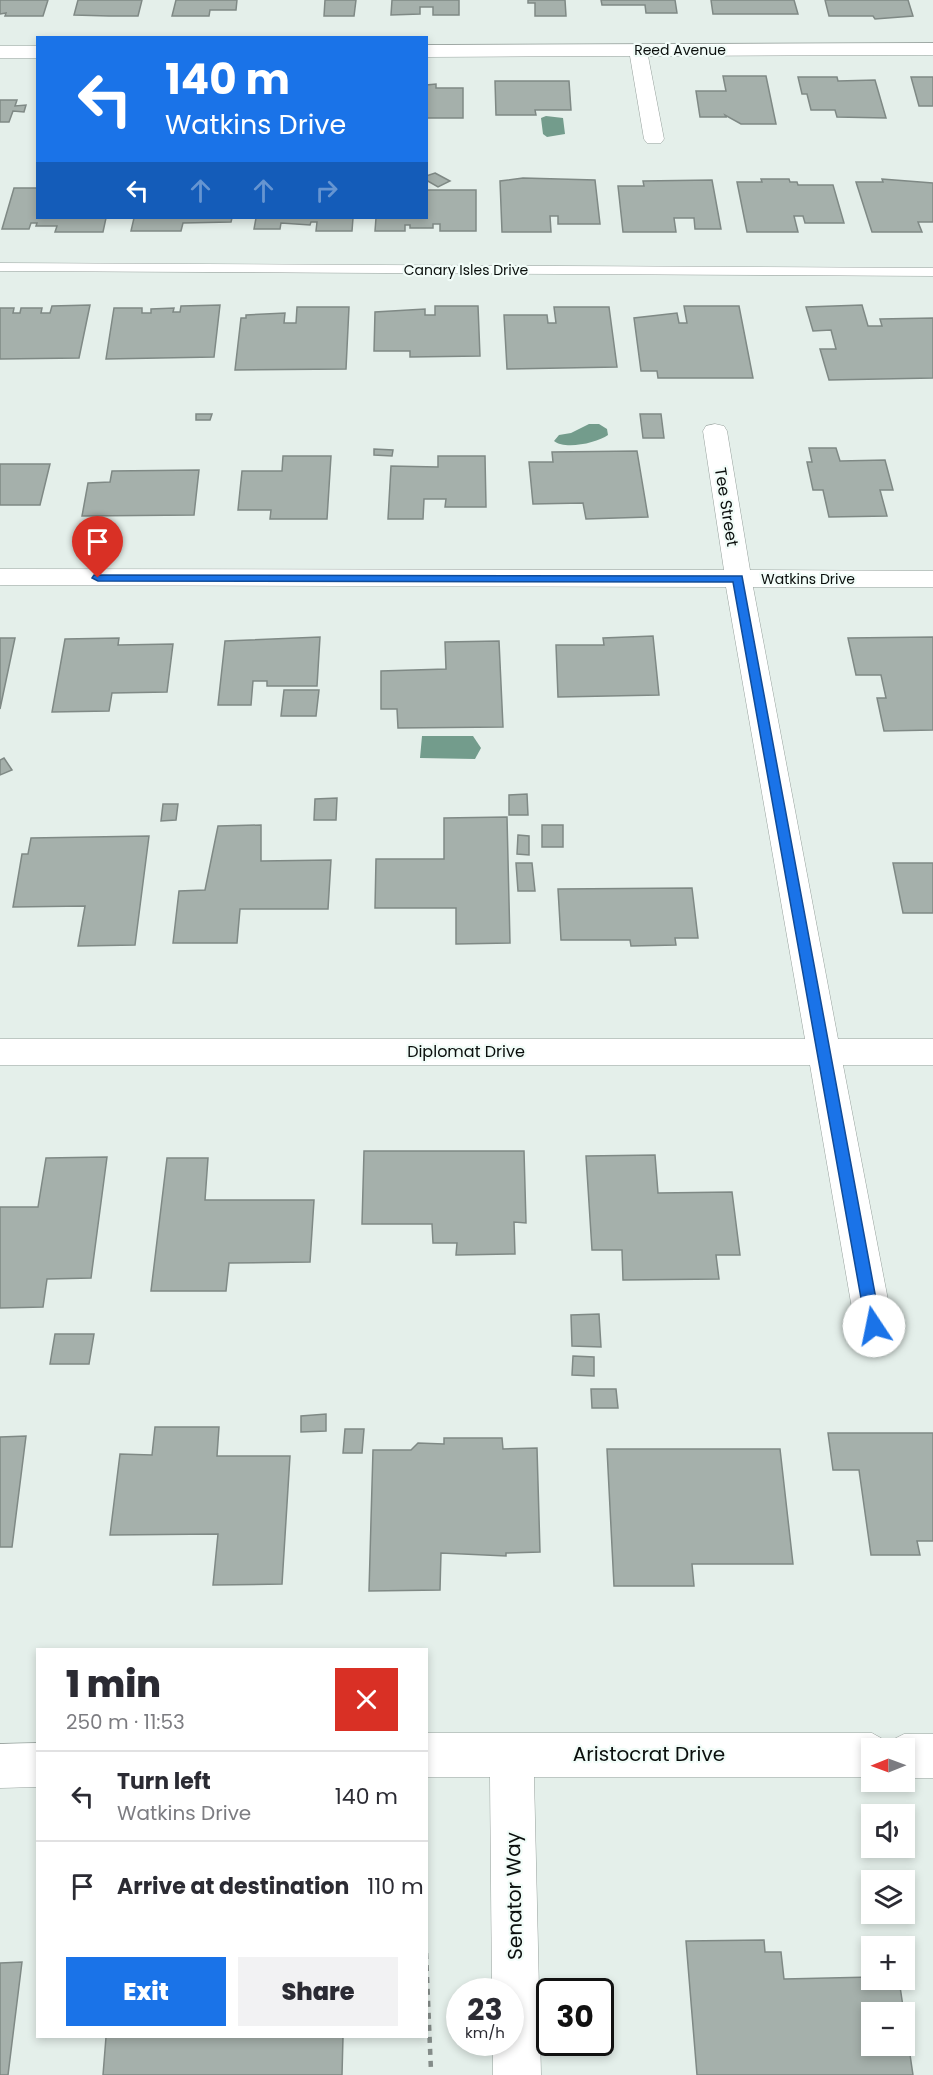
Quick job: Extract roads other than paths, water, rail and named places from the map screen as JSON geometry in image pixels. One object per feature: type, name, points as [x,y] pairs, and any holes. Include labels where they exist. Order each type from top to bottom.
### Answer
[{"type":"street","name":"Reed Avenue","points":[[428,51],[933,49]]},
{"type":"street","points":[[638,50],[654,139]]},
{"type":"street","points":[[0,52],[36,52]]},
{"type":"street","name":"Tee Street","points":[[715,431],[738,579],[874,1326]]},
{"type":"street","name":"Watkins Drive","points":[[0,577],[933,579]]},
{"type":"street","name":"Diplomat Drive","points":[[0,1052],[933,1052]]},
{"type":"street","name":"Senator Way","points":[[512,1754],[517,2075]]},
{"type":"street","name":"Aristocrat Drive","points":[[428,1755],[861,1755]]},
{"type":"street","points":[[915,1756],[933,1756]]},
{"type":"street","points":[[0,1766],[36,1765]]},
{"type":"lane","name":"Canary Isles Drive","points":[[0,267],[933,272]]}]
